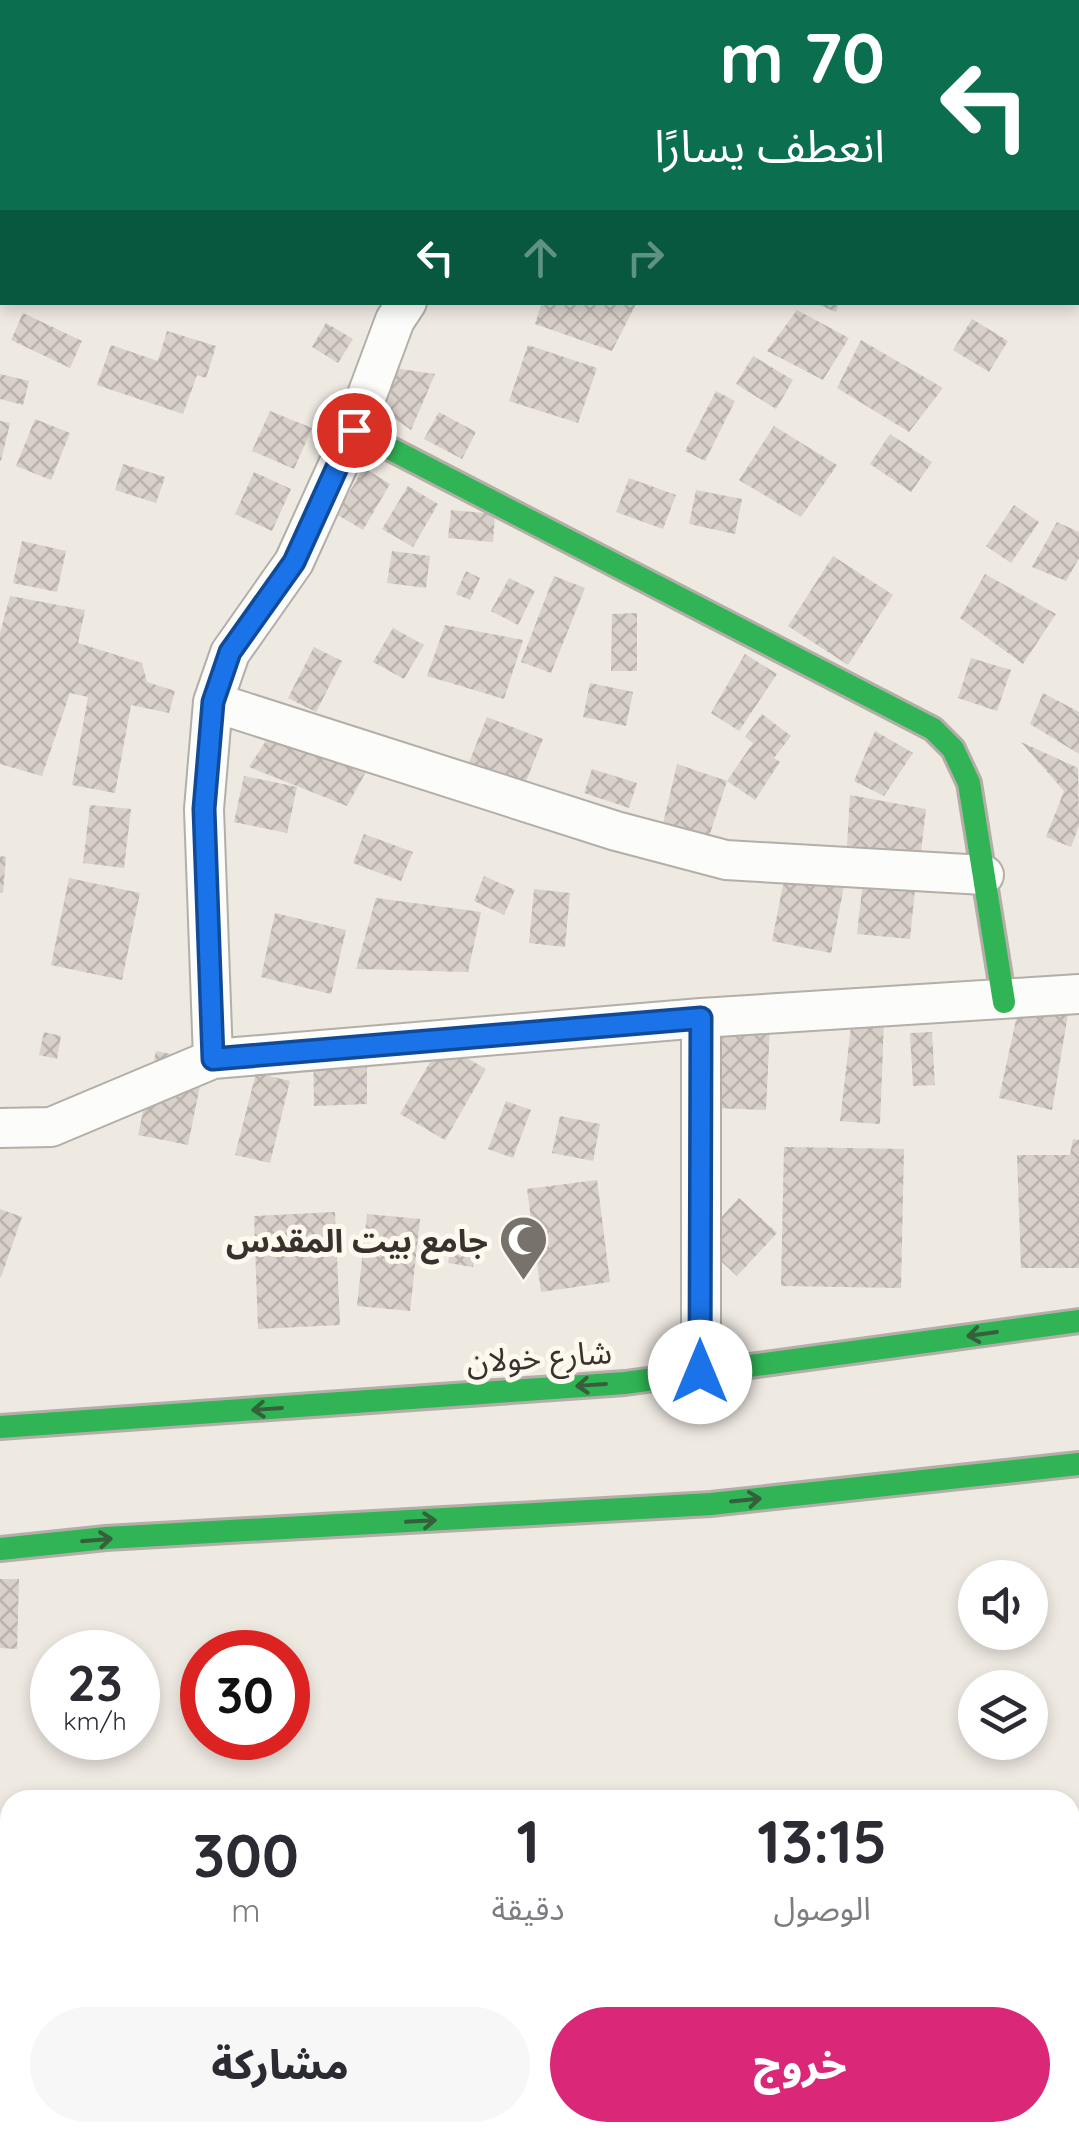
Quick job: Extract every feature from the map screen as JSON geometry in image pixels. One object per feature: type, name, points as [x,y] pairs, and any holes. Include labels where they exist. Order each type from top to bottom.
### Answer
[{"type":"main road","points":[[354,430],[933,728],[953,749],[969,782],[1004,1002]]},
{"type":"main road","name":"شارع خولان","points":[[0,1427],[625,1382],[1079,1321]]},
{"type":"main road","points":[[0,1549],[106,1538],[710,1504],[1079,1464]]},
{"type":"street","points":[[213,1059],[204,809],[213,702],[230,652],[294,562],[354,430],[395,320],[406,305]]},
{"type":"street","points":[[213,702],[616,830],[726,860],[984,875]]},
{"type":"street","points":[[0,1128],[52,1127],[213,1059],[701,1018],[1004,1002],[1079,994]]},
{"type":"street","points":[[700,1372],[701,1018]]},
{"type":"building","points":[[541,305],[635,305],[612,351],[535,324]]},
{"type":"building","points":[[819,305],[838,305],[836,312]]},
{"type":"building","points":[[797,310],[849,338],[823,380],[767,351]]},
{"type":"building","points":[[23,313],[82,341],[70,368],[11,340]]},
{"type":"building","points":[[972,319],[1008,341],[989,372],[953,350]]},
{"type":"building","points":[[326,323],[353,339],[338,363],[312,347]]},
{"type":"building","points":[[167,331],[216,346],[206,378],[197,375],[183,414],[97,385],[111,345],[158,361]]},
{"type":"building","points":[[861,340],[943,388],[909,432],[837,388]]},
{"type":"building","points":[[528,345],[597,368],[578,423],[509,401]]},
{"type":"building","points":[[753,356],[793,380],[776,409],[736,384]]},
{"type":"building","points":[[394,368],[435,374],[411,430],[380,408]]},
{"type":"building","points":[[0,374],[29,381],[23,405],[0,399]]},
{"type":"building","points":[[716,391],[735,401],[705,461],[685,451]]},
{"type":"building","points":[[270,411],[312,428],[294,469],[252,451]]},
{"type":"building","points":[[439,412],[476,432],[462,459],[424,439]]},
{"type":"building","points":[[35,419],[70,433],[51,480],[16,466]]},
{"type":"building","points":[[0,421],[10,423],[1,461],[0,460]]},
{"type":"building","points":[[774,426],[837,465],[801,517],[739,480]]},
{"type":"building","points":[[890,434],[932,462],[911,492],[870,464]]},
{"type":"building","points":[[123,464],[165,477],[156,503],[115,490]]},
{"type":"building","points":[[364,468],[390,484],[363,530],[336,514]]},
{"type":"building","points":[[254,472],[291,489],[272,531],[235,514]]},
{"type":"building","points":[[629,478],[676,495],[663,529],[616,512]]},
{"type":"building","points":[[408,486],[438,504],[413,547],[382,529]]},
{"type":"building","points":[[696,490],[742,499],[735,534],[689,524]]},
{"type":"building","points":[[1014,505],[1039,522],[1011,563],[986,546]]},
{"type":"building","points":[[451,510],[495,514],[493,542],[448,538]]},
{"type":"building","points":[[1057,522],[1079,532],[1079,558],[1066,581],[1032,567]]},
{"type":"building","points":[[22,541],[66,551],[57,592],[13,583]]},
{"type":"building","points":[[392,551],[430,556],[426,588],[387,583]]},
{"type":"building","points":[[833,556],[893,595],[848,665],[788,626]]},
{"type":"building","points":[[466,571],[480,578],[470,600],[456,594]]},
{"type":"building","points":[[985,574],[1056,614],[1023,664],[960,618]]},
{"type":"building","points":[[554,576],[585,588],[551,673],[521,662]]},
{"type":"building","points":[[509,578],[535,591],[518,625],[491,611]]},
{"type":"building","points":[[10,596],[85,610],[78,643],[142,663],[147,682],[175,691],[169,713],[131,705],[115,793],[72,785],[88,697],[70,693],[42,776],[0,764],[0,633]]},
{"type":"building","points":[[637,613],[637,671],[611,671],[612,614]]},
{"type":"building","points":[[445,625],[523,640],[504,699],[427,676]]},
{"type":"building","points":[[393,628],[424,645],[404,679],[373,662]]},
{"type":"building","points":[[314,647],[342,661],[316,712],[288,698]]},
{"type":"building","points":[[745,654],[777,674],[739,731],[711,713]]},
{"type":"building","points":[[971,658],[1011,670],[997,711],[958,698]]},
{"type":"building","points":[[590,683],[633,692],[626,726],[583,717]]},
{"type":"building","points":[[1043,693],[1079,712],[1079,754],[1030,724]]},
{"type":"building","points":[[762,714],[791,736],[774,758],[780,762],[755,800],[727,781],[753,743],[745,737]]},
{"type":"building","points":[[487,717],[543,739],[524,786],[468,765]]},
{"type":"building","points":[[277,724],[373,759],[347,806],[249,767]]},
{"type":"building","points":[[875,731],[913,753],[884,796],[854,781]]},
{"type":"building","points":[[1021,742],[1078,768],[1079,826],[1071,847],[1046,837],[1064,791]]},
{"type":"building","points":[[677,764],[727,781],[707,843],[663,824]]},
{"type":"building","points":[[592,769],[637,783],[629,808],[584,793]]},
{"type":"building","points":[[244,776],[297,787],[287,833],[234,822]]},
{"type":"building","points":[[850,795],[926,809],[921,852],[847,846]]},
{"type":"building","points":[[90,805],[131,809],[124,868],[83,863]]},
{"type":"building","points":[[364,834],[413,852],[401,881],[353,863]]},
{"type":"building","points":[[789,854],[848,865],[831,953],[772,941]]},
{"type":"building","points":[[0,856],[6,857],[3,893],[0,893]]},
{"type":"building","points":[[865,863],[917,869],[910,939],[857,934]]},
{"type":"building","points":[[484,876],[515,890],[504,915],[474,901]]},
{"type":"building","points":[[69,878],[140,893],[122,980],[51,965]]},
{"type":"building","points":[[534,889],[570,893],[565,947],[529,943]]},
{"type":"building","points":[[376,898],[481,912],[468,972],[356,969]]},
{"type":"building","points":[[275,913],[346,930],[331,994],[261,977]]},
{"type":"building","points":[[1070,1002],[1052,1110],[999,1098],[1019,1006]]},
{"type":"building","points":[[884,1020],[880,1124],[840,1121],[851,1027]]},
{"type":"building","points":[[692,1022],[770,1026],[766,1110],[688,1107]]},
{"type":"building","points":[[44,1032],[61,1036],[57,1059],[39,1055]]},
{"type":"building","points":[[932,1032],[935,1085],[913,1086],[910,1033]]},
{"type":"building","points":[[367,1033],[367,1104],[314,1106],[313,1034]]},
{"type":"building","points":[[441,1043],[486,1069],[445,1140],[400,1114]]},
{"type":"building","points":[[156,1051],[205,1061],[188,1145],[138,1135]]},
{"type":"building","points":[[256,1073],[290,1081],[270,1163],[235,1155]]},
{"type":"building","points":[[506,1101],[531,1110],[513,1158],[488,1149]]},
{"type":"building","points":[[560,1116],[600,1124],[593,1161],[552,1153]]},
{"type":"building","points":[[1073,1139],[1079,1140],[1079,1268],[1021,1268],[1017,1155],[1070,1155]]},
{"type":"building","points":[[784,1147],[904,1149],[901,1288],[781,1286]]},
{"type":"building","points":[[597,1180],[610,1282],[541,1292],[527,1189]]},
{"type":"building","points":[[739,1198],[777,1233],[737,1276],[699,1241]]},
{"type":"building","points":[[0,1209],[22,1217],[1,1277],[0,1277]]},
{"type":"building","points":[[335,1212],[340,1325],[258,1329],[254,1216]]},
{"type":"building","points":[[367,1214],[420,1219],[410,1311],[357,1306]]},
{"type":"building","points":[[451,1245],[476,1249],[473,1267],[448,1263]]},
{"type":"building","points":[[0,1579],[19,1579],[17,1649],[0,1648]]},
{"type":"traffic: fast","points":[[354,430],[933,729],[953,749],[969,783],[1004,1002]]},
{"type":"traffic: fast","points":[[0,1427],[625,1383],[1079,1321]]},
{"type":"traffic: fast","points":[[0,1549],[106,1538],[711,1504],[1079,1464]]},
{"type":"place","name":"جامع بيت المقدس","points":[[523,1282]]},
{"type":"route","points":[[354,430],[294,562],[230,652],[213,702],[204,809],[213,1059],[701,1018],[700,1372]]}]
